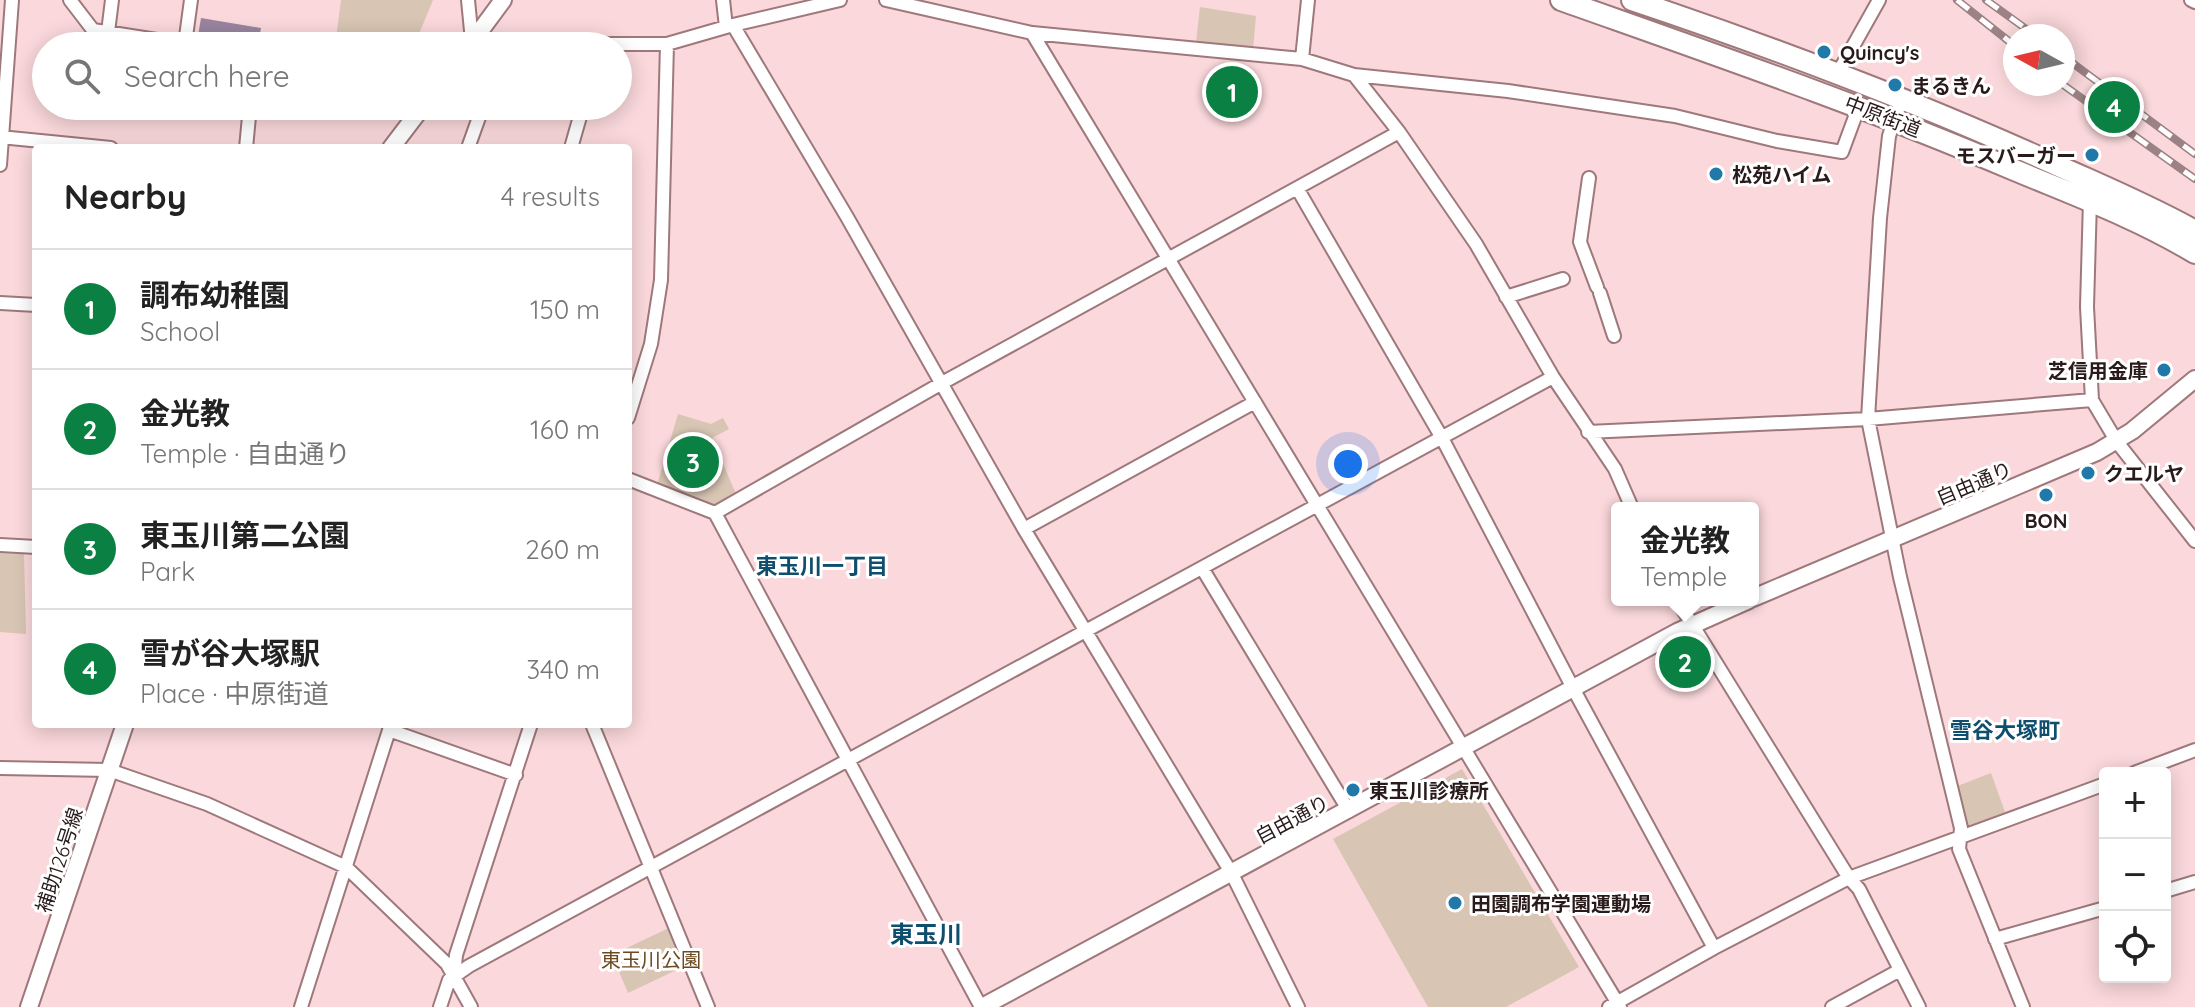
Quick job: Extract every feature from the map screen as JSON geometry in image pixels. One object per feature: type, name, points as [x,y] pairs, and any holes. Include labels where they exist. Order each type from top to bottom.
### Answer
[{"type":"main road","name":"中原街道","points":[[1561,0],[1859,106],[2090,200],[2195,253]]},
{"type":"main road","name":"中原街道","points":[[1643,2],[1902,98],[2149,207],[2195,231]]},
{"type":"street","points":[[0,165],[12,0]]},
{"type":"street","points":[[70,0],[93,30],[108,32],[112,0]]},
{"type":"street","points":[[190,32],[191,0]]},
{"type":"street","points":[[468,0],[470,32]]},
{"type":"street","points":[[480,32],[503,0]]},
{"type":"street","points":[[723,0],[730,26],[942,383],[1084,631],[1232,874],[1298,1007]]},
{"type":"street","points":[[632,45],[667,44],[840,0]]},
{"type":"street","points":[[886,0],[1032,33],[1302,59],[1354,75],[1445,83],[1675,116],[1777,141],[1842,152],[1859,106]]},
{"type":"street","points":[[1302,59],[1308,0]]},
{"type":"street","points":[[1838,73],[1879,0]]},
{"type":"street","points":[[1639,27],[1643,2]]},
{"type":"street","points":[[1032,33],[1465,748],[1616,1005],[1714,948],[1849,878],[2099,786]]},
{"type":"street","points":[[632,405],[651,344],[661,280],[667,44]]},
{"type":"street","points":[[1354,75],[1399,132],[1476,244],[1553,377],[1615,469],[1629,502]]},
{"type":"street","points":[[1902,98],[1889,136],[1880,218],[1868,419],[1932,716],[1961,828],[1959,849],[2023,1007]]},
{"type":"street","points":[[246,144],[249,120]]},
{"type":"street","points":[[394,144],[412,120]]},
{"type":"street","points":[[469,144],[478,120]]},
{"type":"street","points":[[572,144],[579,120]]},
{"type":"street","points":[[715,513],[942,383],[1399,132]]},
{"type":"street","points":[[1,138],[67,144]]},
{"type":"street","points":[[1589,178],[1580,242],[1614,336]]},
{"type":"street","points":[[1297,188],[1442,438],[1714,948]]},
{"type":"street","points":[[2090,200],[2087,307],[2092,400],[2117,442],[2195,541]]},
{"type":"street","points":[[1506,297],[1563,279]]},
{"type":"street","points":[[0,303],[32,305]]},
{"type":"street","points":[[440,1007],[446,986],[454,977],[1553,377]]},
{"type":"street","name":"自由通り","points":[[1759,596],[2117,442],[2195,379]]},
{"type":"street","points":[[1588,432],[1868,419],[2092,400]]},
{"type":"street","points":[[1024,529],[1255,402]]},
{"type":"street","points":[[632,481],[715,513],[982,1007]]},
{"type":"street","points":[[0,545],[32,547]]},
{"type":"street","points":[[1202,568],[1349,811]]},
{"type":"street","points":[[1680,606],[1849,878],[1859,889],[1919,1007]]},
{"type":"street","name":"自由通り","points":[[982,1007],[1691,625],[1735,606]]},
{"type":"street","name":"補助126号線","points":[[29,1007],[124,728]]},
{"type":"street","points":[[301,1007],[390,728]]},
{"type":"street","points":[[393,728],[516,775]]},
{"type":"street","points":[[454,977],[456,955],[530,728]]},
{"type":"street","points":[[594,728],[708,1007]]},
{"type":"street","points":[[2150,767],[2195,750]]},
{"type":"street","points":[[0,768],[109,770],[207,804],[346,867],[447,964],[471,1007]]},
{"type":"street","points":[[2171,889],[2195,882]]},
{"type":"street","points":[[1995,939],[2099,910]]},
{"type":"street","points":[[1832,1007],[1900,970]]},
{"type":"green space","points":[[341,0],[433,0],[420,32],[337,32]]},
{"type":"green space","points":[[1200,7],[1256,16],[1253,49],[1196,43]]},
{"type":"green space","points":[[678,414],[711,424],[723,418],[729,429],[712,438],[736,494],[713,506],[657,485]]},
{"type":"green space","points":[[0,553],[24,554],[26,634],[0,632]]},
{"type":"green space","name":"田園調布学園運動場","points":[[1462,769],[1579,967],[1506,1007],[1428,1007],[1333,839]]},
{"type":"green space","points":[[1991,773],[2005,812],[1966,827],[1955,787]]},
{"type":"green space","name":"東玉川公園","points":[[673,926],[689,964],[628,993],[612,955]]},
{"type":"shaded area","points":[[201,18],[261,28],[260,32],[199,32]]},
{"type":"railway","points":[[1957,0],[2003,36]]},
{"type":"railway","points":[[1986,0],[2019,24]]},
{"type":"railway","points":[[2075,65],[2195,154]]},
{"type":"railway","points":[[2075,93],[2195,179]]},
{"type":"place","name":"Quincy's","points":[[1824,52]]},
{"type":"place","name":"まるきん","points":[[1895,85]]},
{"type":"place","name":"調布幼稚園","points":[[1232,92]]},
{"type":"place","name":"雪が谷大塚駅","points":[[2114,107]]},
{"type":"place","name":"モスバーガー","points":[[2092,155]]},
{"type":"place","name":"松苑ハイム","points":[[1716,174]]},
{"type":"place","name":"芝信用金庫","points":[[2164,370]]},
{"type":"place","name":"東玉川第二公園","points":[[693,462]]},
{"type":"place","name":"クエルヤ","points":[[2088,473]]},
{"type":"place","name":"BON","points":[[2046,495]]},
{"type":"place","name":"金光教","points":[[1685,662]]},
{"type":"place","name":"東玉川診療所","points":[[1353,790]]},
{"type":"place","name":"田園調布学園運動場","points":[[1455,903]]},
{"type":"district","name":"東玉川一丁目","points":[[822,566]]},
{"type":"district","name":"雪谷大塚町","points":[[2005,730]]},
{"type":"district","name":"東玉川","points":[[926,934]]}]
